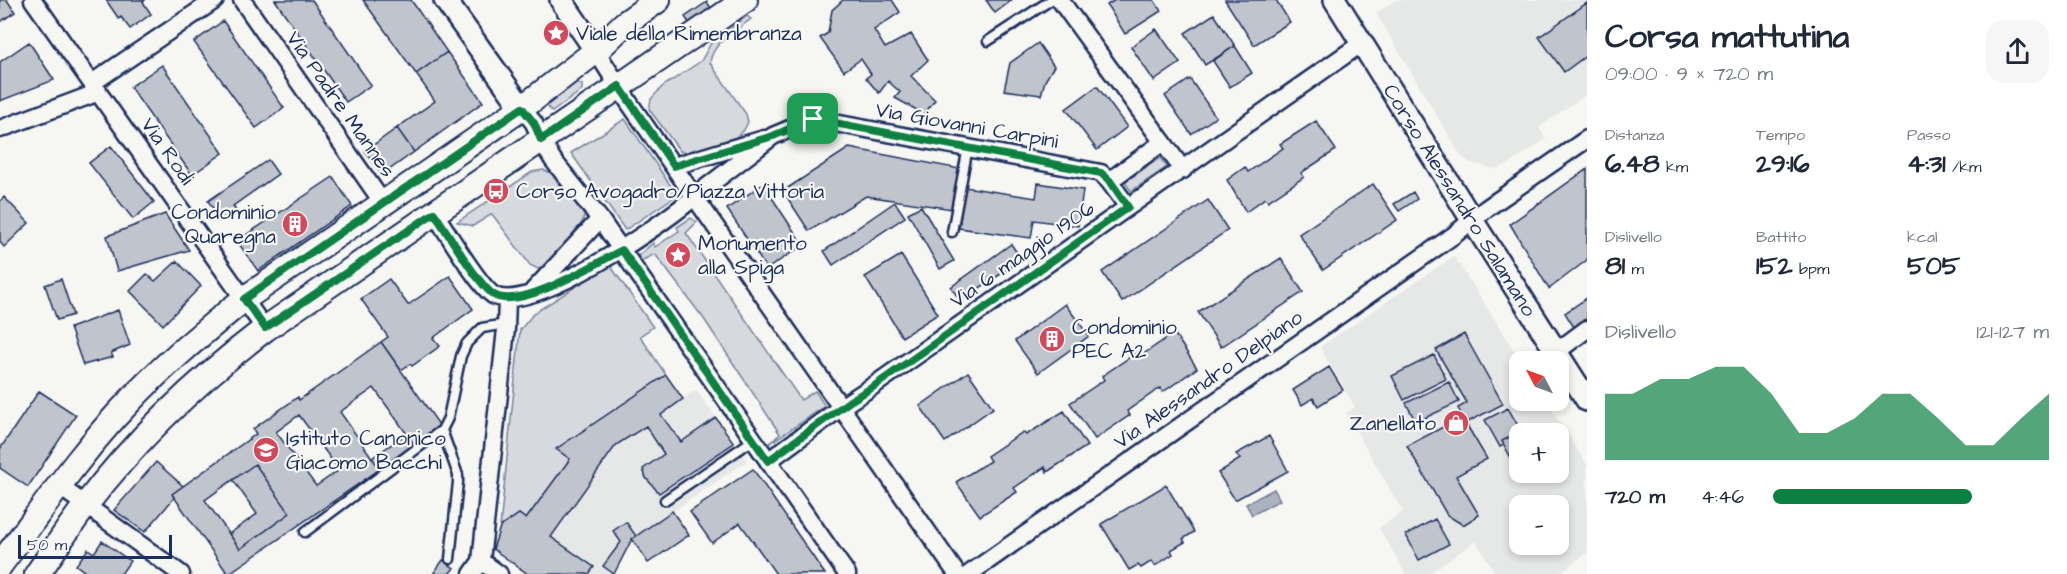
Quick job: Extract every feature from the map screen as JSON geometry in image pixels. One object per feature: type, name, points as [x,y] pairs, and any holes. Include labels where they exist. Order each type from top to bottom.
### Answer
[{"type":"main road","points":[[0,566],[59,486],[128,403],[210,327],[244,299],[522,108],[596,51],[624,24],[658,0]]},
{"type":"main road","points":[[37,574],[86,506],[152,428],[216,367],[265,328],[745,0]]},
{"type":"street","name":"Via Rodi","points":[[33,0],[265,328]]},
{"type":"street","points":[[0,129],[95,88],[215,0]]},
{"type":"street","name":"Via Padre Mannes","points":[[242,0],[383,203]]},
{"type":"street","points":[[445,0],[534,123],[553,160],[600,219],[847,574]]},
{"type":"street","points":[[561,0],[957,574]]},
{"type":"street","points":[[1060,0],[1183,170]]},
{"type":"street","name":"Corso Alessandro Salamano","points":[[1335,0],[1472,220],[1546,351]]},
{"type":"street","name":"Via 6 maggio 1906","points":[[768,461],[1362,43]]},
{"type":"street","name":"Via Giovanni Carpini","points":[[773,136],[813,119],[1101,173],[1110,181]]},
{"type":"street","points":[[674,166],[773,136]]},
{"type":"street","points":[[434,213],[481,282],[494,295],[507,299],[520,297],[557,284],[622,250],[683,207],[773,136]]},
{"type":"street","name":"Via Alessandro Delpiano","points":[[969,574],[1444,242],[1487,208],[1587,139]]},
{"type":"street","points":[[1128,207],[1110,181],[1163,142]]},
{"type":"street","points":[[532,293],[600,219]]},
{"type":"street","points":[[499,574],[477,568],[507,299]]},
{"type":"street","points":[[1557,351],[1587,329]]},
{"type":"street","name":"Corso Alessandro Salamano","points":[[1569,380],[1587,400]]},
{"type":"street","points":[[59,486],[181,574]]},
{"type":"lane","points":[[988,41],[1050,0]]},
{"type":"lane","points":[[952,232],[968,147]]},
{"type":"lane","points":[[305,532],[442,430],[448,418],[461,356],[467,343],[482,328],[506,324]]},
{"type":"lane","points":[[442,430],[458,475],[450,559]]},
{"type":"lane","points":[[665,500],[753,440]]},
{"type":"shaded area","points":[[1396,0],[1587,0],[1587,94],[1539,127],[1546,139],[1507,165],[1495,169],[1471,163],[1461,156],[1376,13]]},
{"type":"shaded area","points":[[747,16],[751,19],[720,43],[710,63],[746,114],[748,122],[744,130],[736,137],[687,153],[680,151],[649,109],[651,99],[662,87],[701,61],[711,43]]},
{"type":"shaded area","points":[[575,82],[582,84],[582,90],[552,112],[545,104]]},
{"type":"shaded area","points":[[625,119],[677,195],[625,230],[571,153]]},
{"type":"shaded area","points":[[1160,158],[1167,167],[1131,191],[1125,182]]},
{"type":"shaded area","points":[[543,170],[556,175],[584,215],[583,221],[547,267],[538,269],[530,265],[492,214],[473,226],[457,222],[532,172]]},
{"type":"shaded area","points":[[691,218],[697,222],[686,233],[801,400],[815,391],[825,406],[769,444],[780,434],[704,319],[655,254],[641,261],[638,256],[653,243],[655,247],[679,231],[677,227]]},
{"type":"shaded area","name":"Zanellato","points":[[1454,256],[1515,351],[1509,351],[1509,411],[1552,411],[1560,423],[1509,423],[1509,483],[1569,483],[1569,437],[1587,465],[1587,553],[1557,574],[1496,574],[1476,541],[1428,574],[1406,574],[1379,528],[1403,512],[1346,413],[1355,407],[1320,347]]},
{"type":"shaded area","points":[[610,265],[653,327],[640,336],[666,375],[683,399],[696,390],[747,461],[632,539],[614,574],[528,574],[493,549],[500,527],[520,330],[534,313]]},
{"type":"shaded area","points":[[610,265],[653,327],[640,336],[666,375],[557,449],[570,459],[526,519],[519,514],[500,527],[520,330],[534,313]]},
{"type":"shaded area","points":[[1274,489],[1280,500],[1252,515],[1246,504]]},
{"type":"building","points":[[0,0],[7,0],[15,12],[0,22]]},
{"type":"building","points":[[106,0],[145,0],[143,2],[151,14],[130,29],[121,17],[119,19]]},
{"type":"building","points":[[275,0],[312,0],[371,85],[346,102]]},
{"type":"building","points":[[363,0],[411,0],[447,52],[416,74]]},
{"type":"building","points":[[843,0],[892,0],[900,12],[874,30],[885,48],[911,34],[928,60],[911,76],[935,100],[924,114],[895,98],[900,92],[888,81],[879,93],[866,78],[871,74],[861,59],[844,71],[820,38],[828,33],[832,10]]},
{"type":"building","points":[[986,0],[1012,0],[995,13]]},
{"type":"building","points":[[1115,0],[1154,0],[1161,11],[1125,34],[1107,5]]},
{"type":"building","points":[[1225,0],[1276,0],[1290,22],[1254,45]]},
{"type":"building","points":[[707,2],[714,13],[692,27],[685,17]]},
{"type":"building","points":[[1587,3],[1587,55],[1564,72],[1539,37]]},
{"type":"building","points":[[1214,14],[1235,46],[1205,65],[1185,33]]},
{"type":"building","points":[[223,21],[284,108],[256,128],[194,42]]},
{"type":"building","points":[[1156,29],[1180,63],[1154,81],[1131,47]]},
{"type":"building","points":[[29,42],[54,80],[0,101],[0,62]]},
{"type":"building","points":[[1038,43],[1054,66],[1045,81],[1041,95],[1004,90],[1010,63]]},
{"type":"building","points":[[1235,46],[1252,73],[1230,87],[1213,61]]},
{"type":"building","points":[[447,52],[483,102],[414,152],[397,128],[435,101],[416,74]]},
{"type":"building","points":[[162,65],[223,153],[192,175],[130,87]]},
{"type":"building","points":[[1190,79],[1216,117],[1191,134],[1165,96]]},
{"type":"building","points":[[1097,86],[1127,127],[1097,150],[1066,109]]},
{"type":"building","points":[[1316,121],[1336,150],[1301,173],[1304,177],[1268,201],[1265,198],[1246,212],[1227,180],[1245,167],[1248,172],[1283,148],[1280,144]]},
{"type":"building","points":[[397,128],[414,152],[382,175],[365,151]]},
{"type":"building","points":[[111,146],[154,202],[133,219],[89,163]]},
{"type":"building","points":[[849,148],[960,169],[952,209],[866,196],[809,231],[783,191]]},
{"type":"building","points":[[268,160],[278,174],[233,206],[236,211],[222,221],[208,201]]},
{"type":"building","points":[[1587,169],[1587,260],[1549,289],[1510,224]]},
{"type":"building","name":"Condominio Quaregna","points":[[333,177],[352,206],[258,271],[237,241]]},
{"type":"building","points":[[1038,183],[1083,190],[1078,226],[1034,220],[1031,238],[959,228],[965,187],[1036,198]]},
{"type":"building","points":[[763,184],[803,245],[767,269],[727,209]]},
{"type":"building","points":[[1373,184],[1397,220],[1323,270],[1299,234]]},
{"type":"building","points":[[1413,192],[1417,199],[1399,211],[1394,204]]},
{"type":"building","points":[[4,197],[29,223],[4,247],[0,242],[0,201]]},
{"type":"building","points":[[1208,200],[1228,230],[1122,302],[1102,272]]},
{"type":"building","points":[[895,202],[905,217],[833,265],[824,251]]},
{"type":"building","points":[[921,206],[954,261],[940,269],[908,213]]},
{"type":"building","points":[[165,214],[189,250],[117,271],[107,236]]},
{"type":"building","points":[[1011,244],[1022,260],[960,301],[951,287]]},
{"type":"building","points":[[901,255],[938,314],[902,337],[865,277]]},
{"type":"building","points":[[1281,258],[1303,292],[1221,347],[1198,312]]},
{"type":"building","points":[[177,261],[201,286],[163,325],[130,291],[147,274],[155,281]]},
{"type":"building","points":[[450,276],[473,309],[433,338],[440,346],[412,366],[410,364],[401,370],[381,342],[388,337],[361,299],[389,279],[408,305]]},
{"type":"building","points":[[61,279],[73,315],[57,320],[45,285]]},
{"type":"building","points":[[1587,298],[1587,324],[1577,332],[1565,313]]},
{"type":"building","name":"Condominio PEC A2","points":[[1065,304],[1089,336],[1038,373],[1015,341]]},
{"type":"building","points":[[118,310],[130,345],[111,353],[113,357],[83,365],[70,328]]},
{"type":"building","points":[[1174,333],[1197,368],[1163,392],[1160,388],[1127,411],[1130,415],[1095,439],[1070,403],[1104,380],[1102,376],[1139,351],[1142,355]]},
{"type":"building","points":[[1464,334],[1503,404],[1466,423],[1458,408],[1467,403],[1436,350]]},
{"type":"building","points":[[381,342],[440,426],[414,444],[374,388],[340,412],[380,469],[228,574],[172,494],[256,434],[253,429],[298,397],[299,400]],"holes":[[[299,415],[339,470],[316,486],[276,432]],[[255,464],[290,513],[240,549],[205,500]]]},
{"type":"building","points":[[1434,355],[1446,379],[1404,400],[1392,376]]},
{"type":"building","points":[[1329,367],[1343,390],[1318,406],[1313,398],[1302,405],[1293,390]]},
{"type":"building","points":[[968,372],[993,408],[945,442],[920,406]]},
{"type":"building","points":[[666,375],[683,399],[661,415],[681,442],[716,418],[734,443],[659,493],[646,478],[643,469],[664,454],[646,426],[616,445],[551,537],[594,567],[589,574],[528,574],[493,549],[500,527],[519,514],[526,519],[570,459],[556,449]]},
{"type":"building","points":[[1449,382],[1459,402],[1416,422],[1406,403]]},
{"type":"building","points":[[39,391],[76,415],[28,487],[0,468],[0,449]]},
{"type":"building","points":[[1508,408],[1516,423],[1509,423],[1509,437],[1502,441],[1504,445],[1500,447],[1485,420]]},
{"type":"building","points":[[1064,411],[1087,446],[1047,472],[1045,467],[1014,488],[1017,492],[980,516],[956,482],[990,461],[987,456],[1023,432],[1026,435]]},
{"type":"building","points":[[1462,417],[1487,459],[1456,476],[1479,515],[1463,525],[1447,515],[1407,446]]},
{"type":"building","points":[[406,434],[414,444],[380,469],[372,458]]},
{"type":"building","points":[[1269,436],[1288,471],[1235,500],[1218,473],[1240,459],[1236,454]]},
{"type":"building","points":[[1509,437],[1509,454],[1502,441]]},
{"type":"building","points":[[156,462],[183,486],[172,494],[174,498],[145,532],[114,510]]},
{"type":"building","points":[[255,464],[290,513],[240,549],[229,534],[257,514],[233,480]]},
{"type":"building","points":[[753,469],[825,574],[776,574],[740,523],[712,543],[690,512]]},
{"type":"building","points":[[1166,485],[1194,532],[1183,539],[1185,542],[1171,550],[1173,554],[1155,566],[1152,561],[1141,568],[1138,565],[1129,570],[1101,524]]},
{"type":"building","points":[[672,511],[689,535],[648,563],[632,539]]},
{"type":"building","points":[[1435,519],[1449,544],[1419,560],[1406,535]]},
{"type":"building","points":[[626,522],[636,536],[632,539],[614,574],[603,566],[621,542],[613,531]]},
{"type":"building","points":[[102,541],[130,561],[121,574],[88,574],[76,565],[88,549],[94,553]]},
{"type":"building","points":[[443,560],[454,568],[449,574],[433,574]]},
{"type":"place","name":"Viale della Rimembranza","points":[[556,33]]},
{"type":"place","name":"Corso Avogadro/Piazza Vittoria","points":[[496,191]]},
{"type":"place","name":"Condominio Quaregna","points":[[295,224]]},
{"type":"place","name":"Monumento alla Spiga","points":[[678,255]]},
{"type":"place","name":"Condominio PEC A2","points":[[1052,339]]},
{"type":"place","name":"Zanellato","points":[[1456,423]]},
{"type":"place","name":"Istituto Canonico Giacomo Bacchi","points":[[266,450]]},
{"type":"route","points":[[619,86],[674,166],[773,136],[813,119],[1101,173],[1110,181],[1128,207],[768,461],[622,250],[557,284],[520,297],[507,299],[494,295],[481,282],[434,213],[265,328],[244,299],[522,108],[534,123],[541,140],[619,86]]}]
